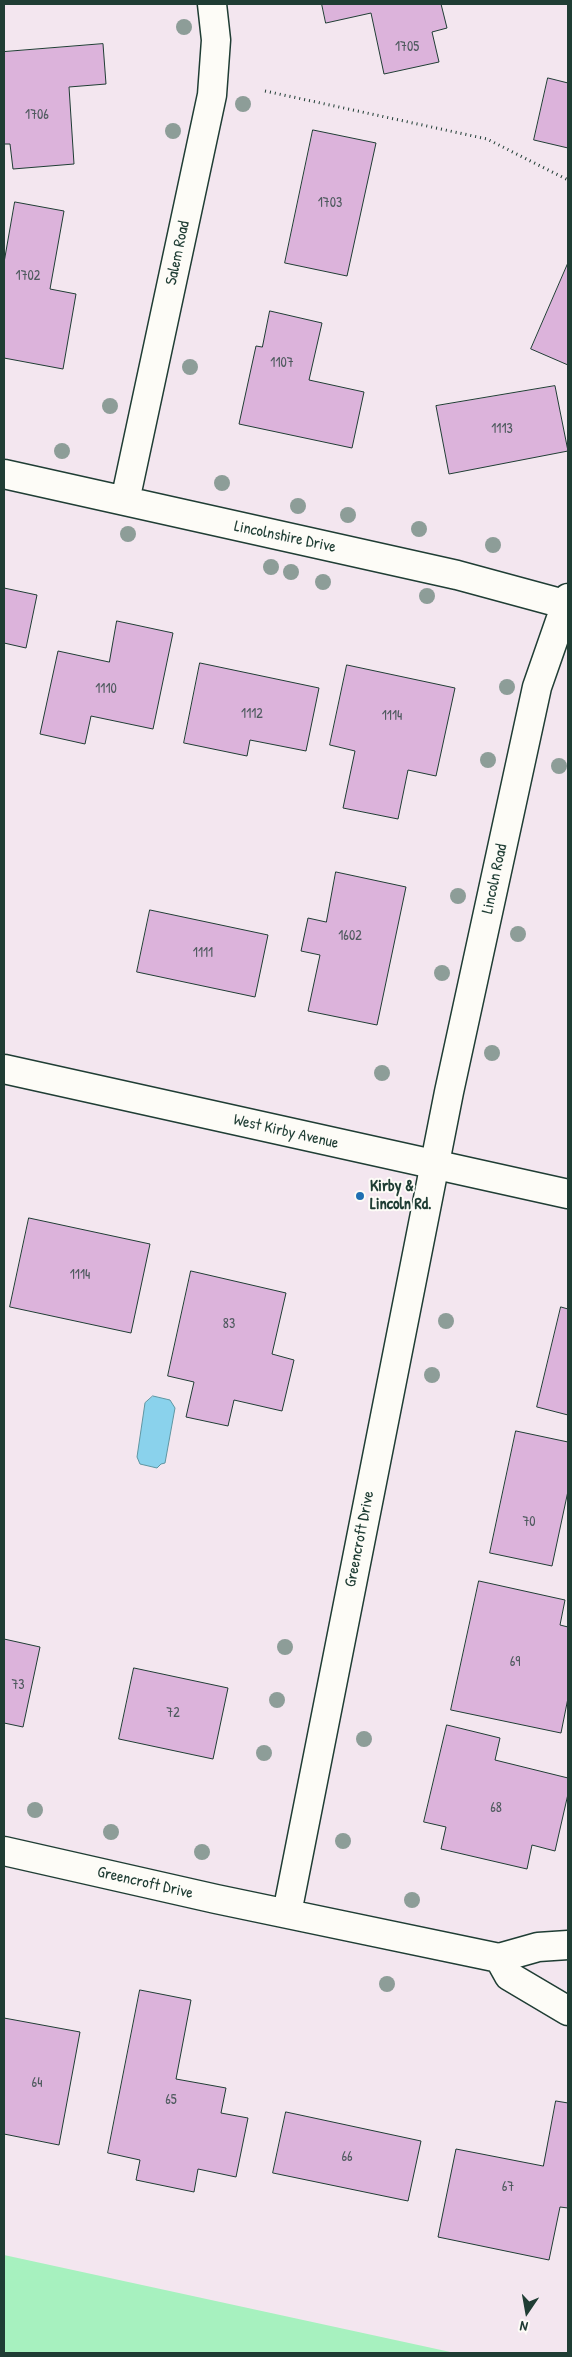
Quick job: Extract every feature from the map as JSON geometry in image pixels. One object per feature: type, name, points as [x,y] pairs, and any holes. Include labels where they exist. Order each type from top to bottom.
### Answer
[{"type":"street","name":"Salem Road","points":[[125,501],[212,95],[216,40],[212,4]]},
{"type":"street","name":"Lincolnshire Drive","points":[[4,474],[566,601]]},
{"type":"street","name":"Lincoln Road","points":[[433,1164],[537,688],[566,601]]},
{"type":"street","name":"West Kirby Avenue","points":[[4,1069],[568,1194]]},
{"type":"street","name":"Greencroft Drive","points":[[287,1913],[433,1164]]},
{"type":"street","name":"Greencroft Drive","points":[[4,1851],[499,1958],[538,1948],[568,1945]]},
{"type":"street","points":[[499,1958],[509,1976],[568,2011]]},
{"type":"path","points":[[265,91],[488,139],[568,180]]},
{"type":"green space","points":[[4,2255],[455,2353],[4,2353]]},
{"type":"water","points":[[153,1396],[170,1400],[175,1408],[165,1463],[157,1468],[140,1464],[137,1457],[145,1403]]},
{"type":"building","points":[[322,4],[441,4],[447,28],[432,32],[439,62],[384,74],[371,13],[326,23]]},
{"type":"building","points":[[103,44],[106,84],[69,87],[74,164],[13,169],[10,144],[4,144],[4,52]]},
{"type":"building","points":[[548,78],[568,83],[568,148],[534,140]]},
{"type":"building","points":[[313,130],[376,143],[347,276],[285,263]]},
{"type":"building","points":[[15,202],[64,211],[50,289],[76,294],[63,369],[4,358],[4,263]]},
{"type":"building","points":[[568,263],[568,365],[531,349]]},
{"type":"building","points":[[270,311],[322,323],[309,380],[364,392],[352,448],[239,424],[256,346],[262,347]]},
{"type":"building","points":[[555,386],[568,451],[449,474],[436,406]]},
{"type":"building","points":[[4,588],[37,595],[26,648],[4,643]]},
{"type":"building","points":[[117,621],[173,633],[153,729],[91,716],[85,744],[40,734],[58,651],[109,662]]},
{"type":"building","points":[[200,663],[319,688],[306,751],[250,740],[247,756],[184,743]]},
{"type":"building","points":[[347,665],[455,688],[436,776],[408,770],[398,819],[343,808],[355,751],[330,745]]},
{"type":"building","points":[[336,872],[406,887],[377,1025],[308,1011],[320,955],[301,951],[308,918],[326,922]]},
{"type":"building","points":[[150,910],[268,935],[255,997],[137,972]]},
{"type":"building","points":[[29,1218],[150,1244],[131,1333],[10,1307]]},
{"type":"building","points":[[191,1271],[286,1293],[272,1354],[294,1360],[282,1411],[234,1400],[228,1426],[186,1417],[194,1382],[168,1376]]},
{"type":"building","points":[[561,1307],[568,1309],[568,1415],[537,1407]]},
{"type":"building","points":[[516,1431],[568,1442],[568,1491],[552,1566],[490,1553]]},
{"type":"building","points":[[479,1581],[565,1600],[560,1625],[568,1627],[568,1698],[561,1733],[451,1710]]},
{"type":"building","points":[[4,1639],[40,1647],[23,1727],[4,1723]]},
{"type":"building","points":[[134,1668],[228,1688],[213,1759],[119,1739]]},
{"type":"building","points":[[447,1725],[500,1738],[495,1760],[568,1778],[568,1794],[555,1851],[532,1845],[527,1869],[441,1849],[446,1827],[424,1822]]},
{"type":"building","points":[[140,1990],[191,2000],[176,2079],[226,2088],[221,2113],[248,2118],[236,2177],[198,2169],[194,2192],[136,2180],[140,2160],[108,2153]]},
{"type":"building","points":[[4,2018],[80,2032],[59,2145],[4,2134]]},
{"type":"building","points":[[556,2101],[568,2103],[568,2208],[560,2207],[549,2260],[438,2237],[456,2149],[543,2166]]},
{"type":"building","points":[[286,2112],[421,2141],[408,2201],[273,2173]]},
{"type":"place","name":"Kirby & Lincoln Rd.","points":[[360,1196]]}]
